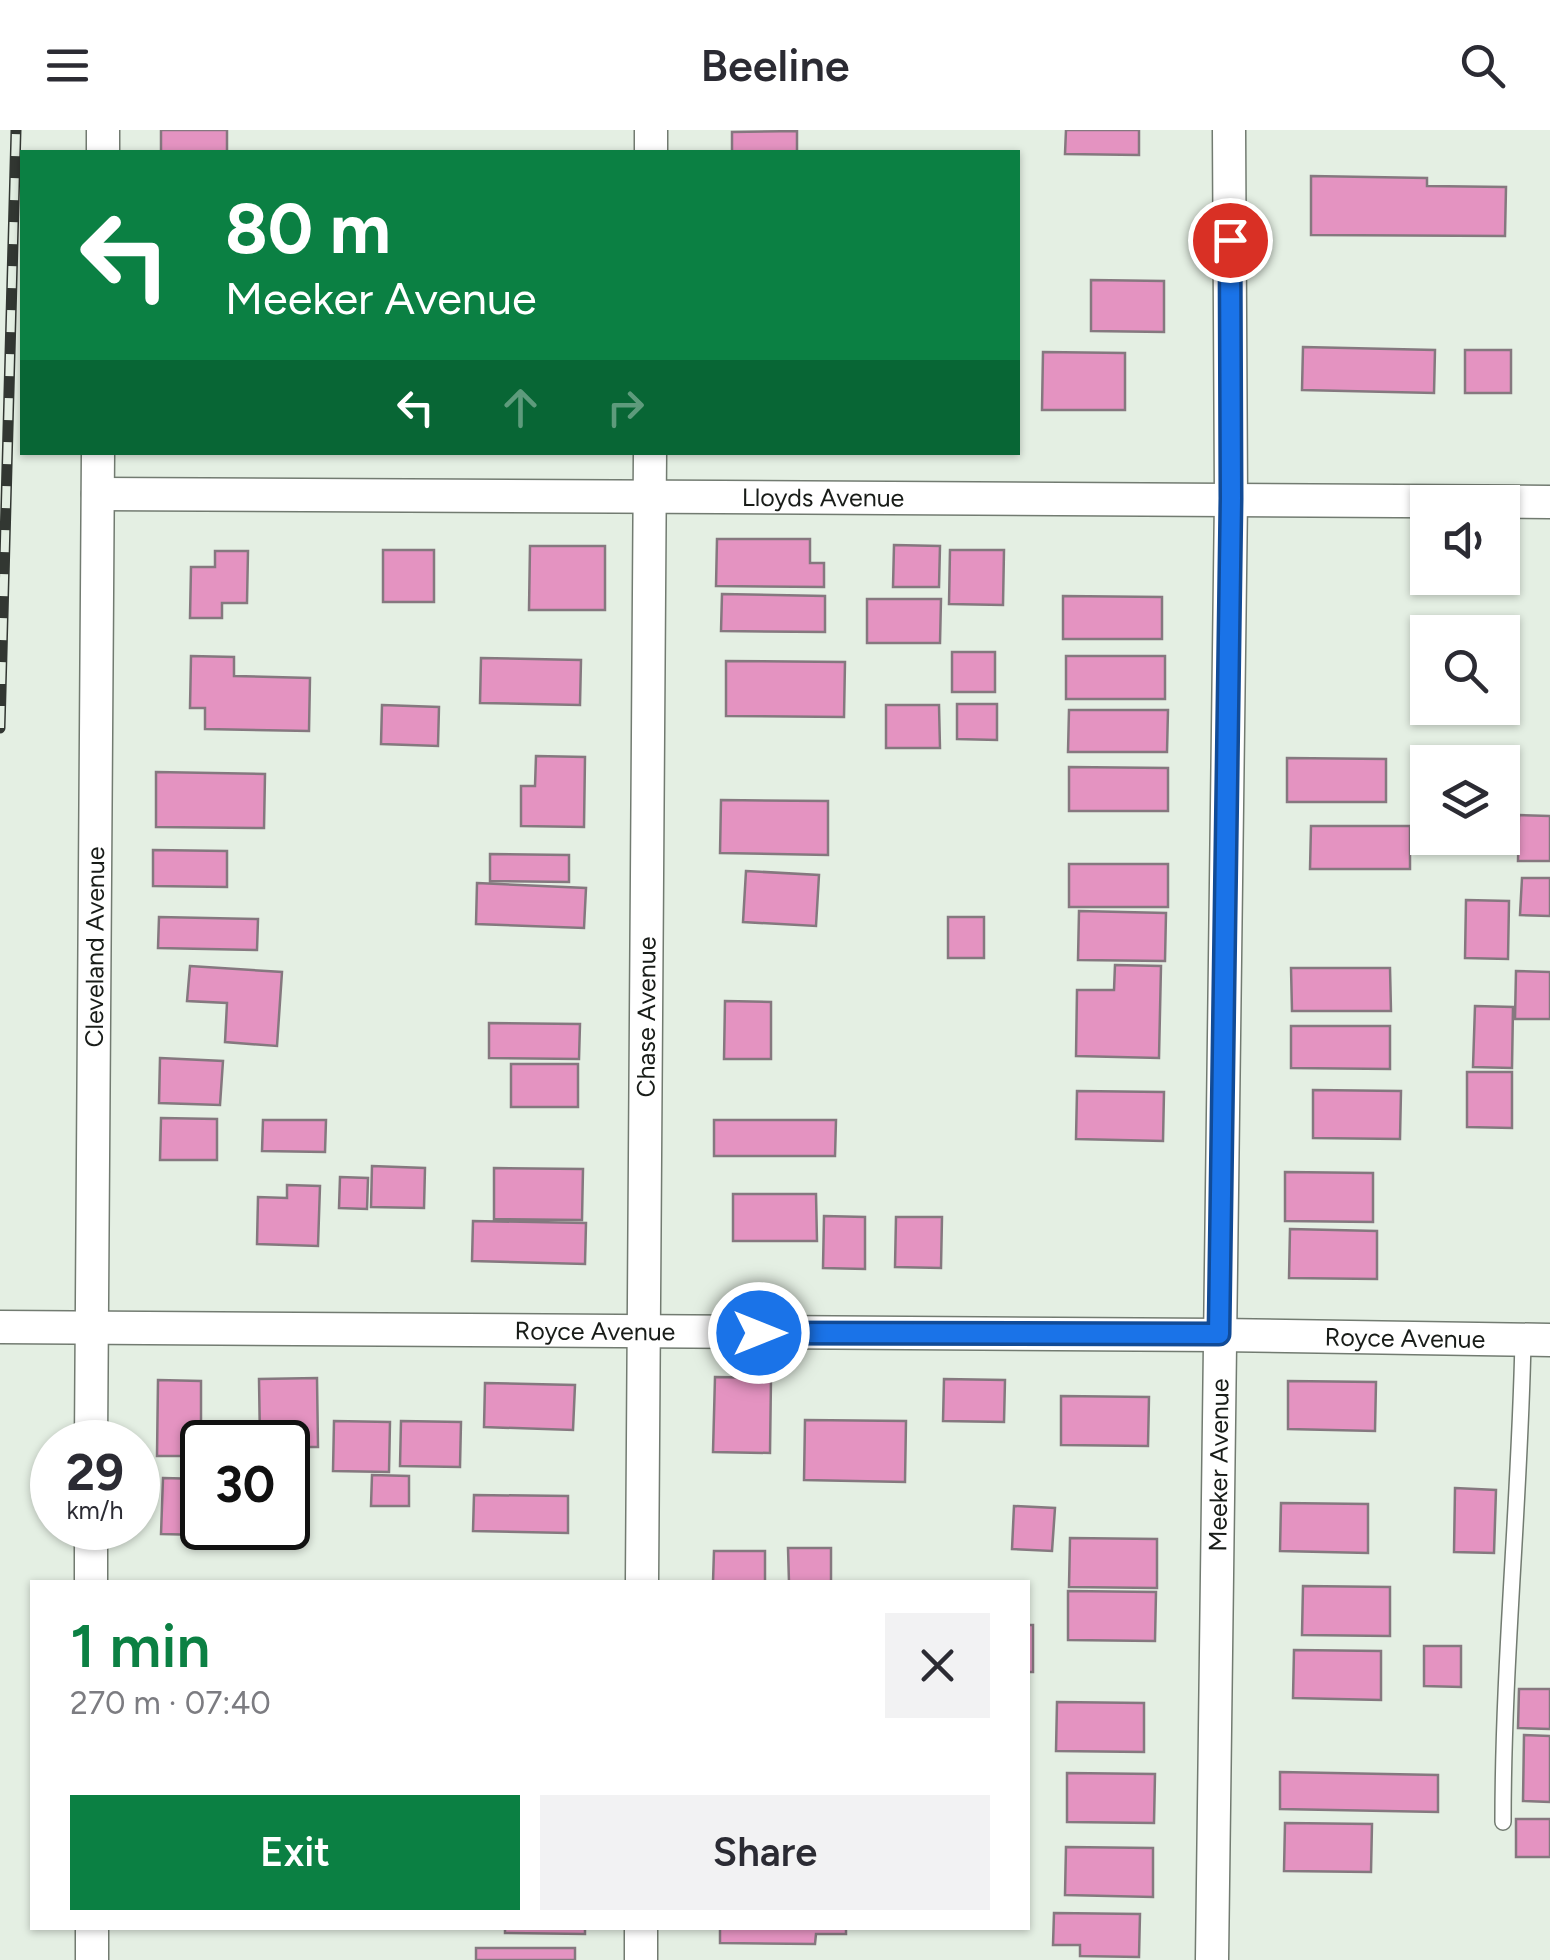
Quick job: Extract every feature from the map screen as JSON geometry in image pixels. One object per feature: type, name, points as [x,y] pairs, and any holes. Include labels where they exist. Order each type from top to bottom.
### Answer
[{"type":"street","name":"Meeker Avenue","points":[[1212,1960],[1231,498],[1229,130]]},
{"type":"street","name":"Cleveland Avenue","points":[[91,1420],[98,455]]},
{"type":"street","name":"Chase Avenue","points":[[642,1580],[650,455]]},
{"type":"street","name":"Lloyds Avenue","points":[[98,494],[1550,502]]},
{"type":"street","name":"Royce Avenue","points":[[0,1327],[1536,1339]]},
{"type":"street","points":[[91,1550],[92,1580]]},
{"type":"street","points":[[92,1930],[92,1960]]},
{"type":"street","points":[[641,1930],[641,1960]]},
{"type":"lane","points":[[1503,1822],[1521,1446],[1536,1339]]},
{"type":"building","points":[[161,130],[227,130],[227,150],[161,150]]},
{"type":"building","points":[[1066,130],[1139,130],[1139,155],[1065,154]]},
{"type":"building","points":[[797,131],[797,150],[732,150],[732,132]]},
{"type":"building","points":[[1311,176],[1427,178],[1427,186],[1506,187],[1505,236],[1311,235]]},
{"type":"building","points":[[1091,280],[1164,281],[1164,332],[1091,331]]},
{"type":"building","points":[[1303,347],[1435,350],[1434,393],[1302,390]]},
{"type":"building","points":[[1465,350],[1511,350],[1511,393],[1465,393]]},
{"type":"building","points":[[1043,352],[1125,353],[1125,410],[1042,410]]},
{"type":"building","points":[[717,539],[810,539],[810,563],[824,563],[824,587],[716,586]]},
{"type":"building","points":[[894,545],[940,546],[939,587],[893,587]]},
{"type":"building","points":[[530,546],[605,546],[605,610],[529,610]]},
{"type":"building","points":[[383,550],[434,550],[434,602],[383,602]]},
{"type":"building","points":[[950,550],[1004,550],[1003,605],[949,604]]},
{"type":"building","points":[[215,551],[248,551],[247,603],[222,603],[222,618],[190,618],[191,567],[215,567]]},
{"type":"building","points":[[722,594],[825,596],[825,632],[721,631]]},
{"type":"building","points":[[1063,596],[1162,597],[1162,639],[1063,639]]},
{"type":"building","points":[[867,599],[941,599],[940,643],[867,643]]},
{"type":"building","points":[[952,652],[995,652],[995,692],[952,692]]},
{"type":"building","points":[[191,656],[234,657],[234,676],[310,678],[309,731],[205,729],[205,708],[190,708]]},
{"type":"building","points":[[1066,656],[1165,656],[1165,699],[1066,699]]},
{"type":"building","points":[[481,658],[581,660],[580,705],[480,703]]},
{"type":"building","points":[[726,661],[845,662],[844,717],[726,716]]},
{"type":"building","points":[[957,704],[997,704],[997,740],[957,739]]},
{"type":"building","points":[[382,705],[439,707],[438,746],[381,744]]},
{"type":"building","points":[[886,705],[939,705],[940,748],[886,748]]},
{"type":"building","points":[[1069,710],[1168,710],[1167,752],[1068,752]]},
{"type":"building","points":[[536,756],[585,757],[584,827],[521,826],[521,786],[535,786]]},
{"type":"building","points":[[1287,758],[1386,759],[1386,802],[1287,802]]},
{"type":"building","points":[[1069,767],[1168,768],[1168,811],[1069,811]]},
{"type":"building","points":[[156,772],[265,774],[264,828],[156,827]]},
{"type":"building","points":[[721,800],[828,801],[828,855],[720,853]]},
{"type":"building","points":[[1520,815],[1550,816],[1550,861],[1518,861]]},
{"type":"building","points":[[1311,826],[1410,826],[1410,869],[1310,869]]},
{"type":"building","points":[[153,850],[227,851],[227,887],[153,886]]},
{"type":"building","points":[[490,854],[569,855],[569,882],[490,881]]},
{"type":"building","points":[[1069,864],[1168,864],[1168,907],[1069,907]]},
{"type":"building","points":[[746,871],[819,875],[816,926],[743,922]]},
{"type":"building","points":[[1522,878],[1550,878],[1550,916],[1520,915]]},
{"type":"building","points":[[477,883],[586,888],[584,928],[476,924]]},
{"type":"building","points":[[1466,900],[1509,901],[1508,959],[1465,958]]},
{"type":"building","points":[[1079,911],[1166,913],[1165,961],[1078,960]]},
{"type":"building","points":[[159,917],[258,919],[257,950],[158,948]]},
{"type":"building","points":[[948,917],[984,917],[984,958],[948,958]]},
{"type":"building","points":[[1115,965],[1161,966],[1159,1058],[1076,1056],[1077,990],[1114,990]]},
{"type":"building","points":[[190,966],[282,972],[277,1046],[225,1042],[227,1003],[187,1001]]},
{"type":"building","points":[[1291,968],[1390,968],[1391,1011],[1292,1011]]},
{"type":"building","points":[[1516,971],[1550,972],[1550,1019],[1515,1019]]},
{"type":"building","points":[[725,1001],[771,1002],[771,1059],[724,1059]]},
{"type":"building","points":[[1475,1006],[1513,1007],[1512,1068],[1473,1067]]},
{"type":"building","points":[[489,1023],[580,1024],[579,1059],[489,1058]]},
{"type":"building","points":[[1291,1026],[1390,1026],[1390,1069],[1291,1068]]},
{"type":"building","points":[[160,1058],[223,1061],[220,1105],[159,1103]]},
{"type":"building","points":[[511,1064],[578,1064],[578,1107],[511,1107]]},
{"type":"building","points":[[1467,1072],[1512,1072],[1512,1128],[1467,1127]]},
{"type":"building","points":[[1313,1090],[1401,1091],[1400,1139],[1313,1138]]},
{"type":"building","points":[[1077,1091],[1164,1092],[1163,1141],[1076,1139]]},
{"type":"building","points":[[161,1118],[217,1119],[217,1160],[160,1160]]},
{"type":"building","points":[[263,1120],[326,1120],[325,1152],[262,1151]]},
{"type":"building","points":[[714,1120],[836,1120],[835,1156],[714,1156]]},
{"type":"building","points":[[372,1166],[425,1168],[424,1208],[371,1207]]},
{"type":"building","points":[[494,1168],[583,1169],[582,1220],[494,1219]]},
{"type":"building","points":[[1285,1172],[1373,1173],[1373,1222],[1285,1221]]},
{"type":"building","points":[[340,1177],[368,1178],[367,1209],[339,1208]]},
{"type":"building","points":[[287,1185],[320,1186],[318,1246],[257,1244],[258,1197],[287,1198]]},
{"type":"building","points":[[733,1194],[816,1194],[817,1241],[733,1241]]},
{"type":"building","points":[[824,1216],[865,1217],[865,1269],[823,1268]]},
{"type":"building","points":[[896,1217],[942,1217],[941,1268],[895,1267]]},
{"type":"building","points":[[473,1221],[586,1223],[585,1264],[472,1261]]},
{"type":"building","points":[[1290,1229],[1377,1231],[1377,1279],[1289,1278]]},
{"type":"building","points":[[715,1377],[771,1378],[770,1453],[713,1452]]},
{"type":"building","points":[[317,1378],[318,1447],[310,1447],[310,1420],[260,1420],[259,1379]]},
{"type":"building","points":[[944,1379],[1005,1380],[1004,1422],[943,1421]]},
{"type":"building","points":[[158,1380],[201,1381],[201,1420],[180,1420],[180,1456],[160,1456]]},
{"type":"building","points":[[1288,1381],[1376,1382],[1375,1431],[1288,1429]]},
{"type":"building","points":[[485,1383],[575,1385],[573,1430],[484,1427]]},
{"type":"building","points":[[1061,1396],[1149,1397],[1148,1446],[1061,1445]]},
{"type":"building","points":[[805,1420],[906,1421],[905,1482],[804,1480]]},
{"type":"building","points":[[334,1421],[390,1422],[389,1472],[333,1471]]},
{"type":"building","points":[[401,1421],[461,1422],[460,1467],[400,1466]]},
{"type":"building","points":[[372,1475],[409,1476],[409,1506],[371,1506]]},
{"type":"building","points":[[163,1478],[180,1478],[180,1534],[161,1534]]},
{"type":"building","points":[[1455,1488],[1496,1490],[1494,1553],[1454,1552]]},
{"type":"building","points":[[474,1495],[568,1496],[568,1533],[473,1531]]},
{"type":"building","points":[[1281,1503],[1368,1504],[1368,1553],[1280,1551]]},
{"type":"building","points":[[1014,1506],[1055,1508],[1052,1551],[1012,1549]]},
{"type":"building","points":[[1070,1538],[1157,1539],[1157,1588],[1069,1587]]},
{"type":"building","points":[[788,1548],[831,1548],[831,1580],[789,1580]]},
{"type":"building","points":[[714,1551],[765,1551],[765,1580],[713,1580]]},
{"type":"building","points":[[1303,1586],[1390,1587],[1390,1636],[1302,1635]]},
{"type":"building","points":[[1068,1591],[1156,1592],[1155,1641],[1068,1640]]},
{"type":"building","points":[[1030,1625],[1033,1625],[1030,1672]]},
{"type":"building","points":[[1424,1646],[1461,1646],[1461,1687],[1424,1686]]},
{"type":"building","points":[[1294,1650],[1381,1651],[1381,1700],[1293,1698]]},
{"type":"building","points":[[1519,1689],[1550,1689],[1550,1729],[1518,1728]]},
{"type":"building","points":[[1057,1702],[1144,1703],[1144,1752],[1056,1751]]},
{"type":"building","points":[[1524,1735],[1550,1736],[1550,1802],[1523,1801]]},
{"type":"building","points":[[1280,1772],[1438,1775],[1438,1812],[1280,1809]]},
{"type":"building","points":[[1067,1773],[1155,1774],[1154,1823],[1067,1822]]},
{"type":"building","points":[[1516,1819],[1550,1819],[1550,1857],[1516,1857]]},
{"type":"building","points":[[1285,1823],[1372,1824],[1371,1872],[1284,1871]]},
{"type":"building","points":[[1066,1847],[1153,1848],[1153,1897],[1065,1895]]},
{"type":"building","points":[[1054,1913],[1140,1914],[1139,1957],[1080,1956],[1080,1945],[1053,1945]]},
{"type":"building","points":[[505,1930],[585,1930],[585,1934]]},
{"type":"building","points":[[720,1930],[846,1930],[846,1934],[816,1934],[815,1944],[720,1943]]},
{"type":"building","points":[[476,1948],[575,1948],[575,1960],[476,1960]]},
{"type":"railway","points":[[0,728],[16,130]]},
{"type":"route","points":[[759,1333],[1219,1334],[1231,498],[1230,240]]}]
